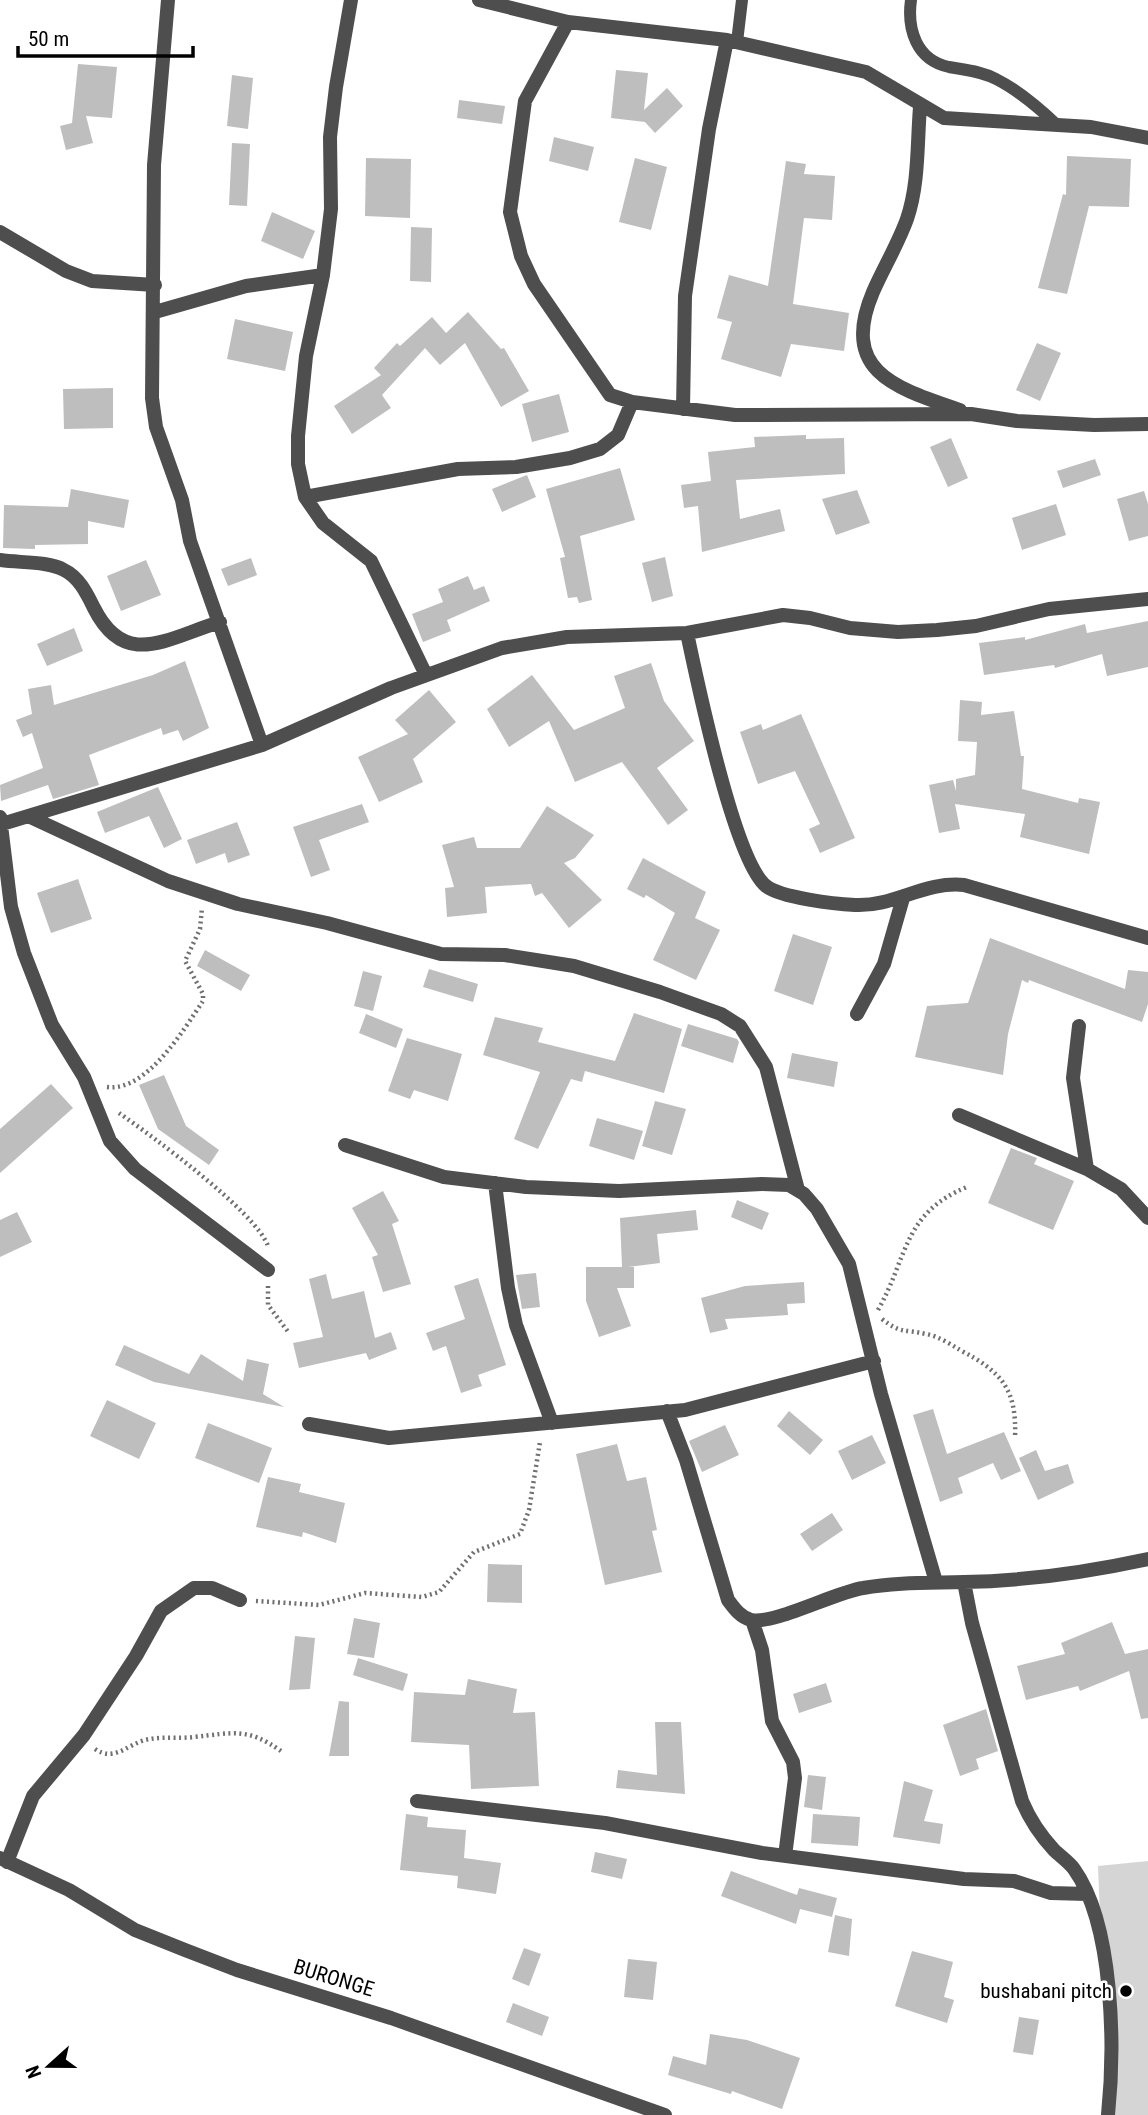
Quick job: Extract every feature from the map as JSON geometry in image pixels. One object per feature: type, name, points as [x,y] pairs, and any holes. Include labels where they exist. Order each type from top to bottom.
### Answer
[{"type":"street","points":[[168,0],[154,165],[155,312],[152,398],[156,428],[182,500],[190,541],[262,745]]},
{"type":"street","points":[[351,0],[341,47],[330,137],[331,209],[323,275],[306,356],[298,464],[305,497],[323,523],[371,561],[426,675]]},
{"type":"street","points":[[479,0],[568,22],[732,41],[866,72],[887,83],[920,107],[944,118],[1091,127],[1148,138]]},
{"type":"street","points":[[568,22],[524,101],[510,212],[521,256],[534,284],[610,396],[632,402],[736,415],[804,417],[971,414],[1042,422],[1148,424]]},
{"type":"street","points":[[683,409],[685,296],[689,261],[709,130],[732,41]]},
{"type":"street","points":[[920,107],[908,217],[873,293],[863,326],[862,347],[873,366],[887,377],[920,396],[971,414]]},
{"type":"street","points":[[0,232],[66,271],[92,281],[155,285]]},
{"type":"street","points":[[155,312],[246,286],[323,275]]},
{"type":"street","points":[[305,497],[458,469],[516,467],[570,458],[600,449],[618,435],[632,402]]},
{"type":"street","points":[[0,560],[63,569],[86,593],[110,635],[123,644],[137,646],[155,642],[220,622]]},
{"type":"street","points":[[268,1270],[135,1169],[110,1141],[84,1077],[52,1024],[24,953],[9,895],[1,820],[28,816],[262,745],[426,675],[515,646],[567,637],[687,633],[783,615],[810,618],[850,628],[898,632],[936,630],[976,626],[1049,609],[1148,599]]},
{"type":"street","points":[[687,633],[708,727],[741,841],[753,870],[767,888],[817,900],[877,905],[937,884],[964,885],[1148,938]]},
{"type":"street","points":[[28,816],[168,881],[238,904],[327,923],[441,954],[505,955],[574,966],[721,1014],[740,1027],[766,1067],[784,1125],[798,1190]]},
{"type":"street","points":[[857,1014],[884,964],[903,898]]},
{"type":"street","points":[[1079,1026],[1073,1078],[1087,1169]]},
{"type":"street","points":[[959,1115],[1087,1169],[1121,1189],[1148,1217]]},
{"type":"street","points":[[345,1145],[444,1177],[495,1183],[619,1191],[762,1184],[789,1185],[798,1190],[817,1209],[849,1264],[936,1582]]},
{"type":"street","points":[[495,1183],[508,1288],[516,1325],[546,1423]]},
{"type":"street","points":[[309,1424],[389,1438],[685,1410],[874,1361]]},
{"type":"street","points":[[667,1411],[686,1460],[728,1600],[738,1614],[752,1620],[778,1616],[838,1593],[862,1588],[964,1582],[1099,1569],[1148,1559]]},
{"type":"street","points":[[964,1582],[972,1623],[1022,1801],[1033,1825],[1073,1868],[1087,1894],[1097,1922],[1110,2015],[1113,2073],[1108,2115]]},
{"type":"street","points":[[4,1860],[33,1796],[80,1740],[136,1656],[160,1611],[194,1588],[212,1588],[240,1600]]},
{"type":"street","points":[[752,1620],[762,1650],[772,1721],[793,1762],[795,1778],[785,1856]]},
{"type":"street","points":[[417,1801],[606,1823],[785,1856],[964,1879],[1014,1881],[1051,1893],[1087,1894]]},
{"type":"street","name":"BURONGE","points":[[4,1860],[69,1890],[135,1930],[198,1955],[391,2018],[665,2115]]},
{"type":"lane","points":[[732,41],[742,0]]},
{"type":"lane","points":[[911,0],[909,25],[920,50],[945,66],[996,78],[1039,108],[1056,125]]},
{"type":"path","points":[[84,1077],[101,1086],[115,1088],[148,1071],[171,1049],[203,1001],[203,994],[185,961],[200,929],[202,892]]},
{"type":"path","points":[[967,1186],[935,1204],[916,1223],[894,1282],[876,1314],[898,1331],[927,1334],[943,1340],[982,1361],[999,1376],[1012,1396],[1016,1410],[1015,1438]]},
{"type":"path","points":[[240,1600],[319,1605],[365,1593],[422,1597],[439,1592],[474,1552],[520,1534],[537,1474],[546,1423]]},
{"type":"path","points":[[80,1740],[106,1755],[153,1739],[244,1732],[261,1736],[281,1751]]},
{"type":"shaded area","name":"bushabani pitch","points":[[1148,1861],[1148,2115],[1108,2115],[1098,1866]]},
{"type":"building","points":[[78,64],[117,67],[112,118],[86,116],[93,143],[66,150],[60,126],[72,123]]},
{"type":"building","points":[[616,70],[648,73],[644,110],[667,88],[683,106],[655,133],[645,122],[611,118]]},
{"type":"building","points":[[232,75],[253,78],[248,129],[227,126]]},
{"type":"building","points":[[459,100],[505,106],[502,124],[457,118]]},
{"type":"building","points":[[554,137],[594,147],[588,171],[549,161]]},
{"type":"building","points":[[232,143],[250,144],[247,206],[229,205]]},
{"type":"building","points":[[1067,156],[1131,159],[1129,207],[1089,206],[1067,294],[1038,288],[1063,194],[1066,195]]},
{"type":"building","points":[[366,158],[411,159],[410,218],[365,216]]},
{"type":"building","points":[[635,158],[667,167],[651,230],[619,222]]},
{"type":"building","points":[[786,161],[806,164],[804,174],[835,176],[832,220],[804,218],[793,304],[849,313],[844,351],[791,344],[781,377],[721,359],[732,322],[717,318],[729,275],[768,286]]},
{"type":"building","points":[[272,212],[315,231],[303,259],[261,241]]},
{"type":"building","points":[[411,227],[432,228],[431,282],[410,281]]},
{"type":"building","points":[[468,312],[501,349],[504,348],[529,391],[501,407],[465,343],[440,365],[425,348],[382,395],[391,408],[352,434],[334,406],[381,375],[374,368],[397,343],[400,346],[432,317],[446,333]]},
{"type":"building","points":[[235,319],[293,332],[285,371],[227,359]]},
{"type":"building","points":[[1037,343],[1061,353],[1040,401],[1016,390]]},
{"type":"building","points":[[113,388],[113,428],[64,429],[63,389]]},
{"type":"building","points":[[559,394],[569,432],[532,442],[522,404]]},
{"type":"building","points":[[806,435],[806,439],[844,438],[845,474],[736,480],[740,519],[780,509],[785,531],[702,552],[698,506],[684,508],[681,485],[711,481],[708,452],[755,447],[754,437]]},
{"type":"building","points":[[951,438],[968,478],[948,487],[930,447]]},
{"type":"building","points":[[1095,459],[1101,475],[1063,488],[1057,471]]},
{"type":"building","points":[[620,468],[635,520],[580,536],[592,600],[579,603],[577,597],[568,598],[560,558],[565,557],[546,489]]},
{"type":"building","points":[[527,475],[536,497],[502,512],[492,489]]},
{"type":"building","points":[[71,489],[129,500],[124,528],[88,521],[88,544],[35,545],[35,549],[3,548],[4,505],[68,507]]},
{"type":"building","points":[[857,490],[870,523],[836,535],[822,499]]},
{"type":"building","points":[[1144,491],[1148,504],[1148,536],[1129,541],[1117,499]]},
{"type":"building","points":[[1056,504],[1066,535],[1022,550],[1012,518]]},
{"type":"building","points":[[665,557],[673,596],[652,602],[642,563]]},
{"type":"building","points":[[251,558],[257,575],[228,586],[221,569]]},
{"type":"building","points":[[146,560],[161,595],[121,611],[107,576]]},
{"type":"building","points":[[468,576],[474,590],[484,586],[490,601],[447,620],[451,631],[423,642],[412,614],[443,602],[438,589]]},
{"type":"building","points":[[1148,621],[1148,667],[1107,676],[1102,654],[1055,668],[1054,665],[984,675],[979,643],[1025,637],[1025,640],[1085,624],[1087,633]]},
{"type":"building","points":[[74,628],[83,651],[47,666],[37,644]]},
{"type":"building","points":[[185,661],[209,728],[183,741],[178,730],[163,735],[161,728],[89,755],[99,785],[53,799],[48,785],[1,801],[0,785],[43,768],[32,733],[23,737],[16,720],[32,714],[28,689],[51,685],[54,705],[153,675]]},
{"type":"building","points":[[651,663],[664,701],[694,741],[657,768],[688,810],[668,825],[622,762],[575,782],[549,721],[509,747],[487,709],[532,675],[574,730],[625,708],[614,676]]},
{"type":"building","points":[[429,690],[456,722],[413,759],[423,782],[379,802],[358,757],[408,734],[395,720]]},
{"type":"building","points":[[960,700],[982,702],[981,715],[1014,711],[1021,756],[1024,756],[1022,789],[1078,803],[1079,798],[1100,802],[1089,854],[1020,837],[1025,814],[955,804],[960,829],[939,833],[929,785],[953,780],[956,791],[956,779],[975,775],[977,742],[958,741]]},
{"type":"building","points":[[801,714],[855,838],[820,853],[809,829],[820,824],[795,771],[758,784],[740,732],[761,724],[763,730]]},
{"type":"building","points":[[158,787],[182,839],[164,848],[149,816],[105,833],[97,812]]},
{"type":"building","points":[[362,804],[369,822],[319,840],[330,870],[311,877],[293,827]]},
{"type":"building","points":[[547,806],[594,835],[575,858],[564,863],[602,900],[569,928],[542,893],[535,896],[531,884],[485,887],[487,913],[447,917],[445,888],[454,887],[442,845],[474,837],[477,848],[520,848]]},
{"type":"building","points":[[237,822],[250,855],[228,863],[225,853],[196,864],[187,840]]},
{"type":"building","points":[[643,858],[706,892],[695,918],[720,930],[696,980],[653,960],[675,913],[646,895],[644,898],[627,889]]},
{"type":"building","points":[[78,879],[92,919],[51,933],[37,893]]},
{"type":"building","points":[[793,934],[832,947],[813,1005],[774,991]]},
{"type":"building","points":[[990,938],[1125,989],[1128,970],[1148,972],[1148,1004],[1142,1022],[1029,980],[1028,983],[1022,980],[1008,1034],[1003,1075],[915,1057],[927,1006],[968,1003]]},
{"type":"building","points":[[205,950],[250,975],[241,991],[197,966]]},
{"type":"building","points":[[429,969],[478,984],[473,1002],[423,987]]},
{"type":"building","points":[[363,971],[382,976],[373,1011],[354,1006]]},
{"type":"building","points":[[634,1013],[682,1029],[664,1093],[585,1071],[582,1082],[571,1079],[538,1149],[514,1139],[540,1072],[483,1055],[495,1017],[543,1028],[538,1042],[615,1061]]},
{"type":"building","points":[[366,1014],[403,1029],[396,1048],[359,1033]]},
{"type":"building","points":[[688,1024],[737,1039],[739,1042],[733,1063],[681,1046]]},
{"type":"building","points":[[407,1038],[462,1054],[448,1101],[414,1090],[410,1099],[388,1091]]},
{"type":"building","points":[[792,1053],[838,1062],[834,1087],[787,1078]]},
{"type":"building","points":[[164,1075],[186,1126],[219,1150],[209,1165],[158,1129],[139,1085]]},
{"type":"building","points":[[51,1084],[73,1108],[0,1173],[0,1129]]},
{"type":"building","points":[[655,1101],[686,1109],[672,1155],[642,1146]]},
{"type":"building","points":[[597,1118],[643,1131],[634,1160],[589,1146]]},
{"type":"building","points":[[1011,1148],[1037,1158],[1034,1164],[1074,1181],[1053,1230],[988,1203]]},
{"type":"building","points":[[383,1191],[399,1221],[392,1224],[411,1284],[383,1292],[372,1257],[378,1255],[352,1208]]},
{"type":"building","points":[[737,1200],[769,1213],[762,1230],[731,1217]]},
{"type":"building","points":[[696,1210],[698,1230],[657,1234],[660,1263],[628,1267],[634,1267],[634,1288],[617,1288],[631,1326],[599,1337],[586,1301],[586,1267],[622,1267],[620,1218]]},
{"type":"building","points":[[17,1212],[32,1242],[0,1257],[0,1220]]},
{"type":"building","points":[[536,1273],[540,1307],[522,1309],[516,1275]]},
{"type":"building","points":[[326,1274],[332,1299],[364,1291],[375,1338],[391,1332],[397,1349],[369,1360],[366,1353],[299,1368],[293,1343],[323,1337],[309,1279]]},
{"type":"building","points":[[478,1278],[506,1365],[478,1375],[482,1386],[461,1393],[446,1346],[433,1351],[426,1333],[465,1319],[454,1286]]},
{"type":"building","points":[[804,1282],[805,1303],[787,1304],[788,1315],[725,1319],[728,1329],[710,1333],[701,1298],[745,1286]]},
{"type":"building","points":[[124,1345],[189,1374],[201,1354],[243,1381],[247,1359],[269,1364],[263,1394],[284,1407],[154,1382],[115,1365]]},
{"type":"building","points":[[107,1400],[156,1423],[139,1459],[90,1436]]},
{"type":"building","points":[[933,1409],[947,1454],[1004,1432],[1021,1471],[1001,1480],[993,1463],[958,1478],[963,1493],[940,1502],[913,1415]]},
{"type":"building","points":[[789,1411],[823,1440],[810,1455],[777,1426]]},
{"type":"building","points":[[208,1423],[272,1448],[259,1483],[195,1458]]},
{"type":"building","points":[[725,1425],[739,1455],[702,1472],[689,1441]]},
{"type":"building","points":[[872,1435],[886,1463],[852,1480],[838,1451]]},
{"type":"building","points":[[617,1444],[627,1481],[646,1477],[657,1530],[652,1531],[662,1572],[605,1585],[576,1454]]},
{"type":"building","points":[[1036,1450],[1045,1471],[1068,1464],[1074,1483],[1038,1500],[1019,1458]]},
{"type":"building","points":[[268,1477],[301,1484],[299,1492],[345,1503],[336,1543],[303,1532],[302,1537],[256,1527]]},
{"type":"building","points":[[832,1513],[843,1530],[812,1551],[800,1534]]},
{"type":"building","points":[[488,1564],[522,1565],[522,1603],[487,1602]]},
{"type":"building","points":[[354,1618],[380,1623],[374,1658],[347,1654]]},
{"type":"building","points":[[1112,1622],[1125,1654],[1148,1649],[1148,1718],[1141,1719],[1129,1671],[1080,1691],[1078,1686],[1026,1700],[1017,1666],[1065,1654],[1061,1643]]},
{"type":"building","points":[[295,1636],[315,1638],[310,1689],[289,1690]]},
{"type":"building","points":[[358,1658],[408,1674],[403,1691],[353,1675]]},
{"type":"building","points":[[468,1679],[517,1689],[513,1713],[535,1712],[539,1786],[471,1789],[469,1745],[411,1742],[414,1692],[465,1695]]},
{"type":"building","points":[[826,1683],[832,1702],[799,1713],[793,1694]]},
{"type":"building","points":[[339,1701],[349,1702],[349,1756],[329,1756]]},
{"type":"building","points":[[986,1709],[998,1751],[976,1759],[979,1769],[960,1776],[943,1725]]},
{"type":"building","points":[[655,1722],[681,1722],[685,1794],[616,1788],[618,1770],[657,1775]]},
{"type":"building","points":[[808,1775],[826,1777],[822,1810],[804,1807]]},
{"type":"building","points":[[904,1781],[933,1790],[924,1821],[943,1824],[940,1844],[893,1837]]},
{"type":"building","points":[[406,1814],[428,1817],[427,1827],[466,1830],[464,1858],[501,1863],[496,1894],[457,1888],[458,1876],[400,1870]]},
{"type":"building","points":[[813,1814],[860,1817],[858,1846],[811,1843]]},
{"type":"building","points":[[595,1852],[627,1859],[622,1879],[591,1872]]},
{"type":"building","points":[[731,1871],[797,1895],[799,1888],[837,1898],[832,1917],[800,1909],[796,1924],[721,1896]]},
{"type":"building","points":[[835,1915],[852,1919],[849,1956],[828,1952]]},
{"type":"building","points":[[524,1948],[541,1954],[529,1986],[512,1979]]},
{"type":"building","points":[[912,1951],[953,1962],[944,1997],[954,2000],[947,2023],[895,2006]]},
{"type":"building","points":[[628,1959],[657,1962],[653,2000],[624,1997]]},
{"type":"building","points":[[513,2003],[549,2017],[542,2036],[506,2022]]},
{"type":"building","points":[[1019,2017],[1039,2020],[1033,2055],[1013,2052]]},
{"type":"building","points":[[710,2034],[747,2040],[800,2058],[782,2109],[732,2091],[731,2094],[668,2075],[673,2056],[706,2065]]},
{"type":"place","name":"bushabani pitch","points":[[1126,1991]]}]
